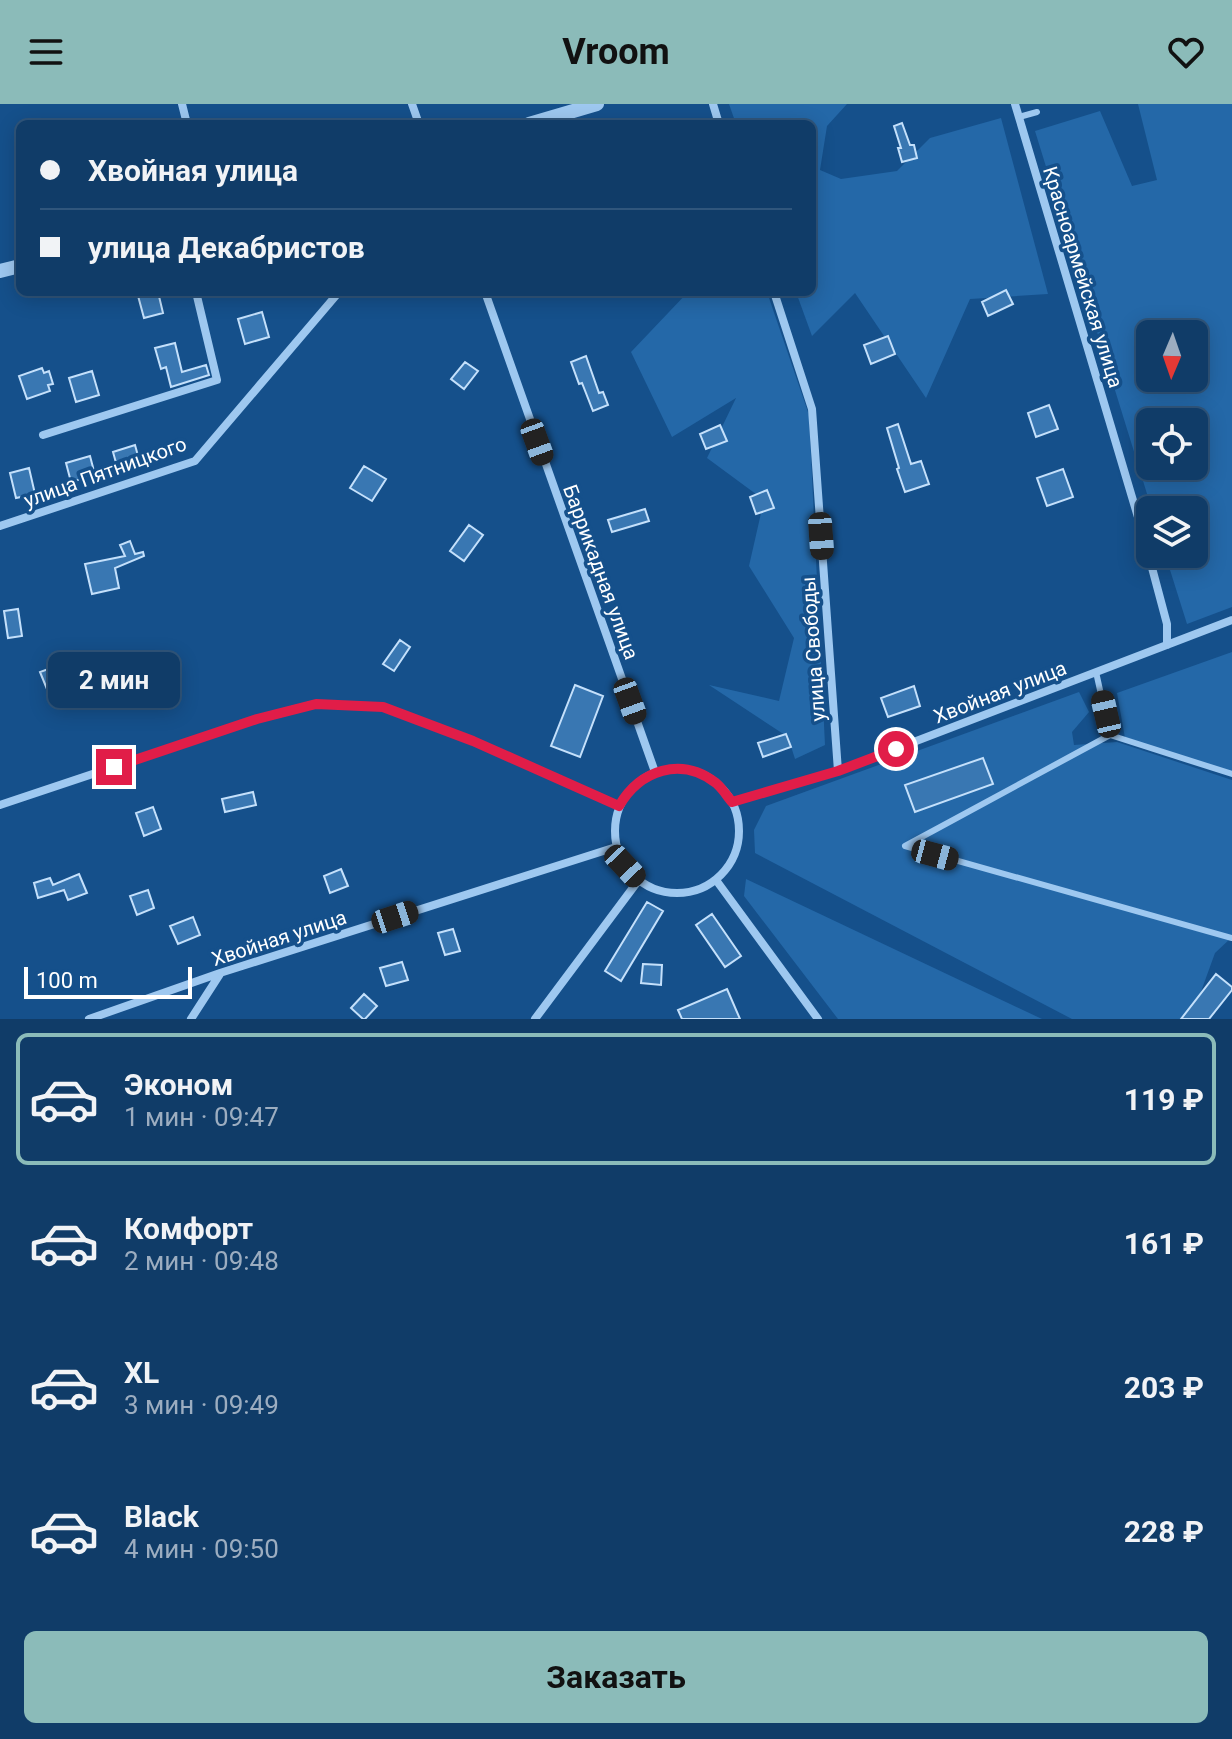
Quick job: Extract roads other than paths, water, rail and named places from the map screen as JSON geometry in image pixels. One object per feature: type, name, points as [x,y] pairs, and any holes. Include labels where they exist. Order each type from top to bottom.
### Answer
[{"type":"street","points":[[543,120],[597,104]]},
{"type":"street","name":"Красноармейская улица","points":[[1015,104],[1143,534],[1167,624],[1167,645]]},
{"type":"street","points":[[43,435],[217,380],[197,296]]},
{"type":"street","name":"улица Пятницкого","points":[[0,526],[195,461],[336,296]]},
{"type":"street","name":"Баррикадная улица","points":[[486,296],[655,772]]},
{"type":"street","name":"улица Свободы","points":[[775,296],[812,409],[838,771]]},
{"type":"street","name":"Хвойная улица","points":[[732,802],[838,771],[1232,620]]},
{"type":"street","points":[[0,805],[257,719],[316,704],[383,707],[473,741],[619,806]]},
{"type":"street","points":[[677,769],[695,771],[718,784],[732,802],[739,823],[736,850],[725,871],[705,887],[672,893],[654,889],[638,881],[625,866],[616,847],[614,827],[619,806],[640,780],[655,772],[677,769]]},
{"type":"street","name":"Хвойная улица","points":[[89,1019],[220,973],[616,847]]},
{"type":"street","points":[[716,880],[818,1019]]},
{"type":"street","points":[[535,1019],[638,881]]},
{"type":"street","points":[[191,1019],[220,973]]},
{"type":"lane","points":[[1019,117],[1037,112]]},
{"type":"lane","points":[[1096,672],[1110,735]]},
{"type":"lane","points":[[1232,774],[1110,735],[905,846],[1232,938]]}]
